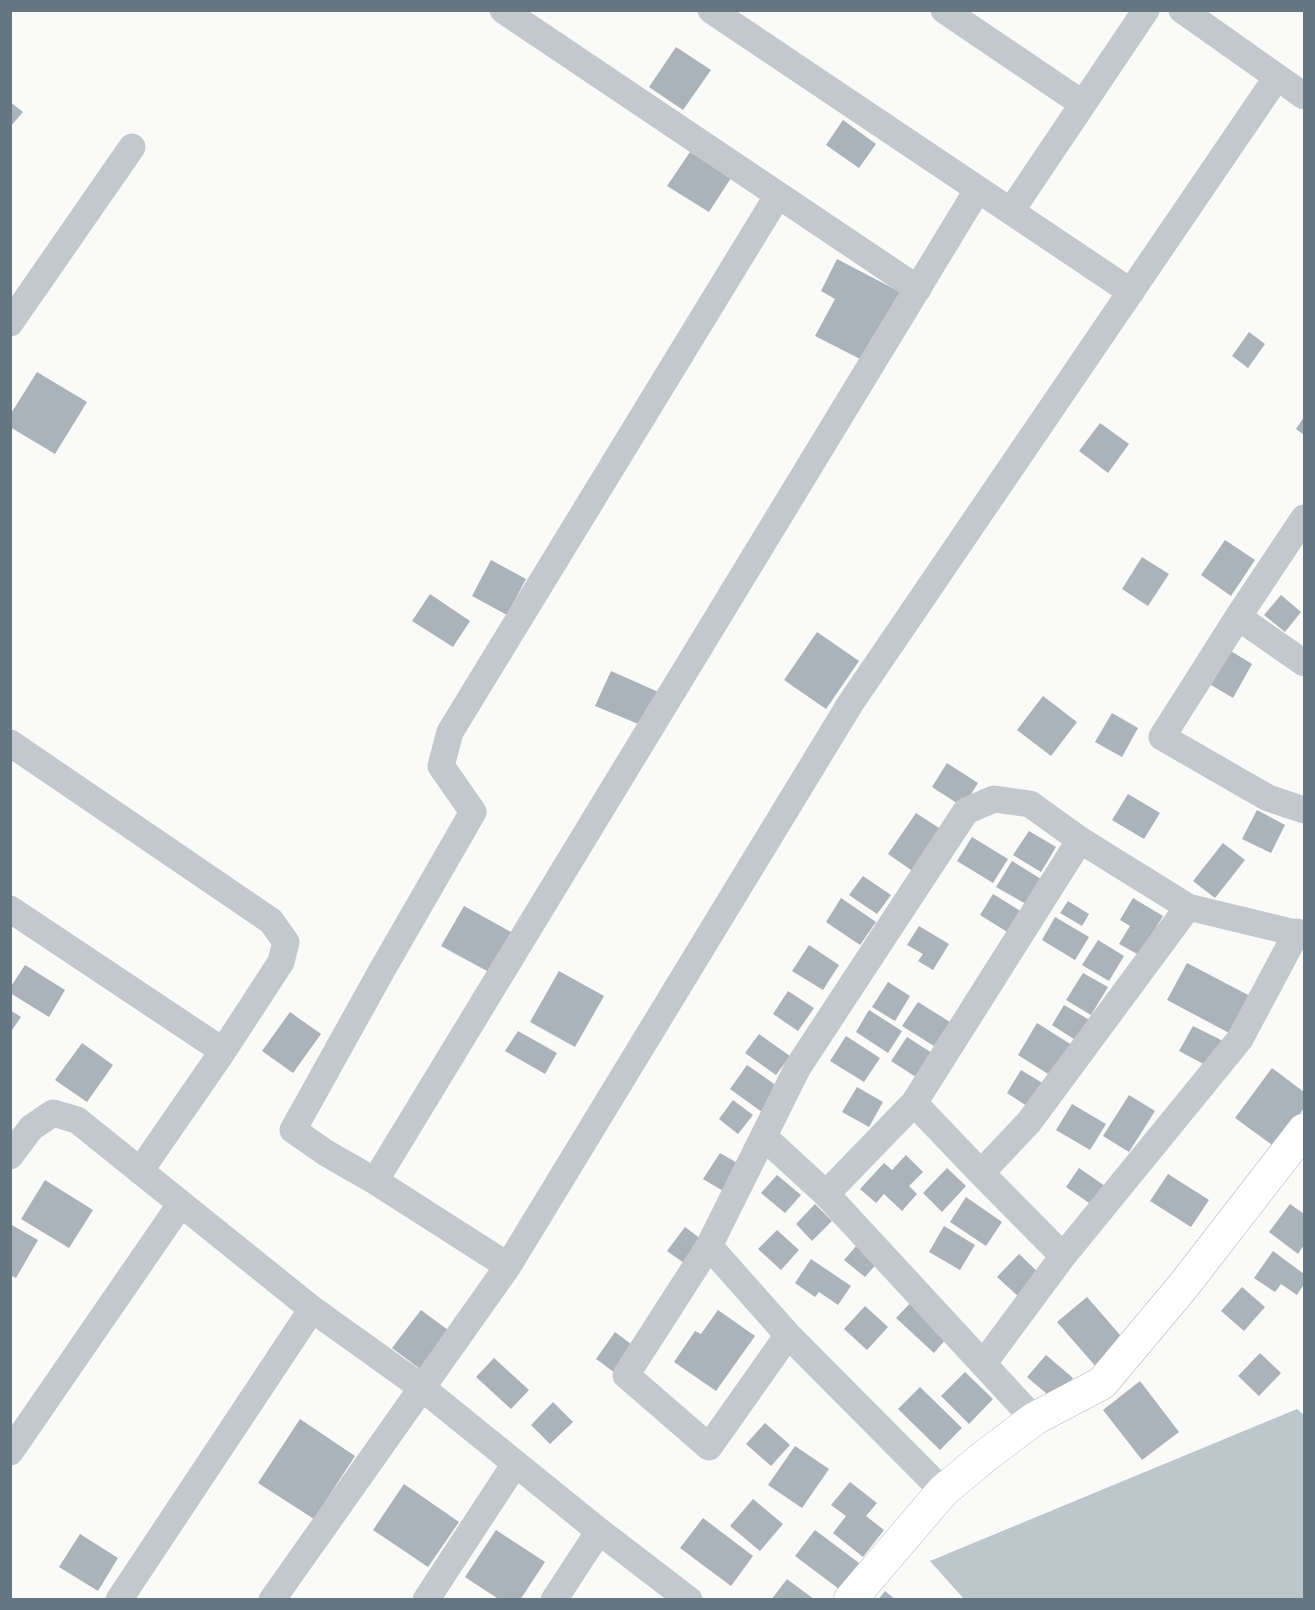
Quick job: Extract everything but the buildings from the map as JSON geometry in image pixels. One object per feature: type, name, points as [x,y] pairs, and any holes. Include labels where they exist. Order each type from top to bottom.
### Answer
[{"type":"street","points":[[503,10],[918,289]]},
{"type":"street","points":[[711,10],[1131,292]]},
{"type":"street","points":[[944,10],[1083,104]]},
{"type":"street","points":[[1011,211],[1146,10]]},
{"type":"street","points":[[1182,10],[1305,96]]},
{"type":"street","points":[[272,1599],[508,1266],[850,704],[1277,77]]},
{"type":"street","points":[[10,323],[132,147]]},
{"type":"street","points":[[375,1181],[978,189]]},
{"type":"street","points":[[508,1266],[293,1130],[473,812],[441,766],[450,732],[778,195]]},
{"type":"street","points":[[1304,520],[1238,617],[1162,737],[1268,798],[1305,810]]},
{"type":"street","points":[[1238,617],[1305,663]]},
{"type":"street","points":[[10,743],[271,921],[286,942],[281,962],[140,1171]]},
{"type":"street","points":[[788,1335],[709,1447],[626,1375],[708,1246],[798,1067],[966,811],[994,799],[1030,804],[1080,840],[1188,907],[1301,934],[1240,1039],[1063,1256],[983,1364]]},
{"type":"street","points":[[826,1194],[914,1103],[1080,840]]},
{"type":"street","points":[[981,1173],[1029,1122],[1188,907]]},
{"type":"street","points":[[10,909],[222,1051]]},
{"type":"street","points":[[914,1103],[1063,1256]]},
{"type":"street","points":[[10,1156],[31,1128],[54,1113],[77,1120],[312,1309],[421,1387],[599,1531],[689,1599]]},
{"type":"street","points":[[849,1599],[943,1491],[1034,1419],[1102,1383],[1184,1285],[1305,1130]]},
{"type":"street","points":[[764,1137],[826,1194],[1034,1419]]},
{"type":"street","points":[[10,1452],[180,1204]]},
{"type":"street","points":[[708,1246],[788,1335],[943,1491]]},
{"type":"street","points":[[119,1599],[312,1309]]},
{"type":"street","points":[[426,1599],[515,1464]]},
{"type":"street","points":[[554,1599],[599,1531]]},
{"type":"shaded area","points":[[1297,1409],[1304,1415],[1304,1599],[964,1599],[930,1561]]}]
